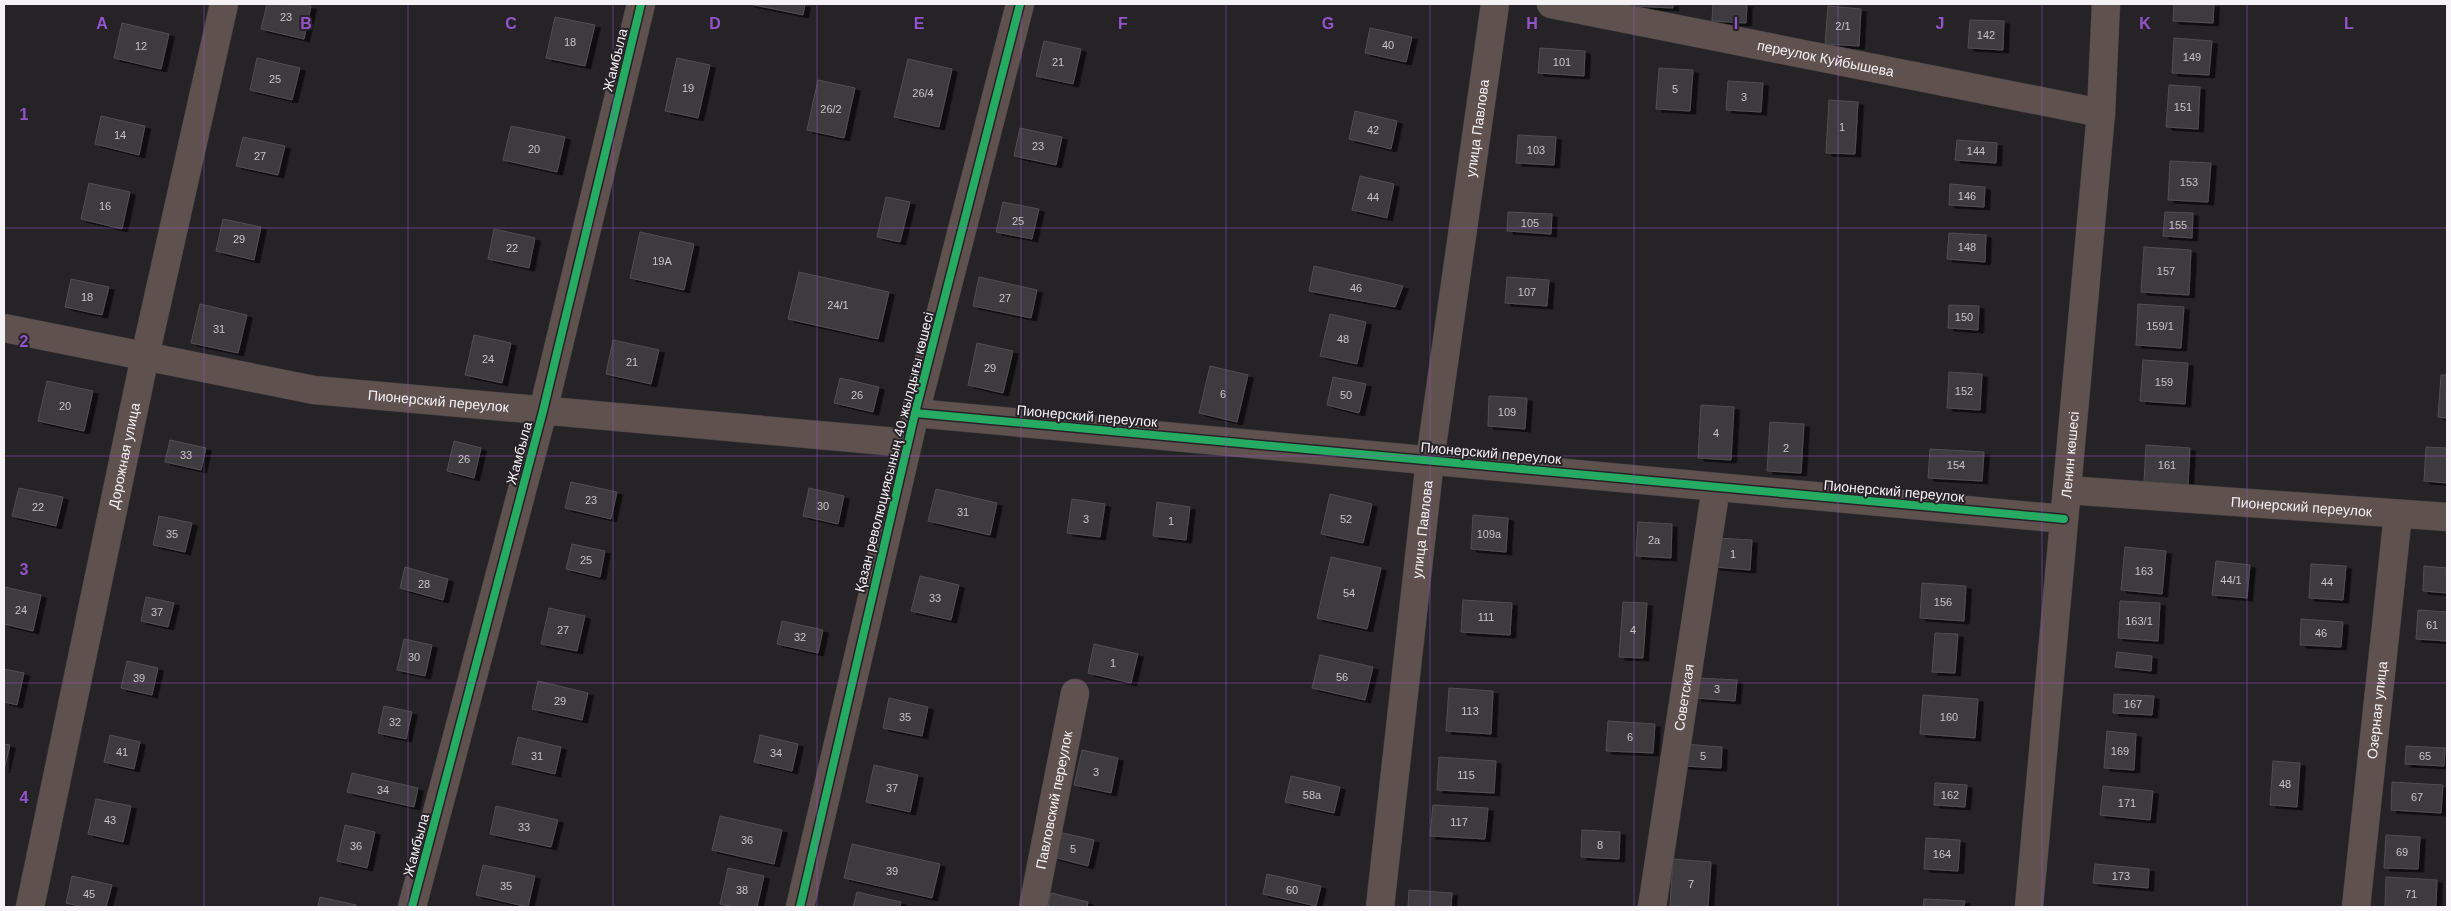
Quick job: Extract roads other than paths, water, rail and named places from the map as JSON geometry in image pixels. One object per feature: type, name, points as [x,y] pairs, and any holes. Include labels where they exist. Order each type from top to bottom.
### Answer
[{"type":"street","name":"Дорожная улица","points":[[30,907],[145,356],[224,4]]},
{"type":"street","name":"Жамбыла","points":[[412,907],[543,410],[641,4]]},
{"type":"street","name":"Қазан революциясының 40 жылдығы көшесі","points":[[800,907],[915,413],[1020,4]]},
{"type":"street","name":"улица Павлова","points":[[1380,907],[1430,460],[1495,4]]},
{"type":"street","name":"переулок Куйбышева","points":[[1551,4],[2101,113]]},
{"type":"street","name":"Ленин көшесі","points":[[2029,907],[2101,113],[2106,4]]},
{"type":"street","name":"Пионерский переулок","points":[[4,328],[314,390],[908,443]]},
{"type":"street","name":"Пионерский переулок","points":[[915,413],[2064,519]]},
{"type":"street","name":"Советская","points":[[1652,907],[1716,487]]},
{"type":"street","name":"Пионерский переулок","points":[[2067,490],[2447,517]]},
{"type":"street","name":"Озерная улица","points":[[2356,907],[2398,514]]},
{"type":"street","name":"Павловский переулок","points":[[1033,907],[1075,693]]}]
